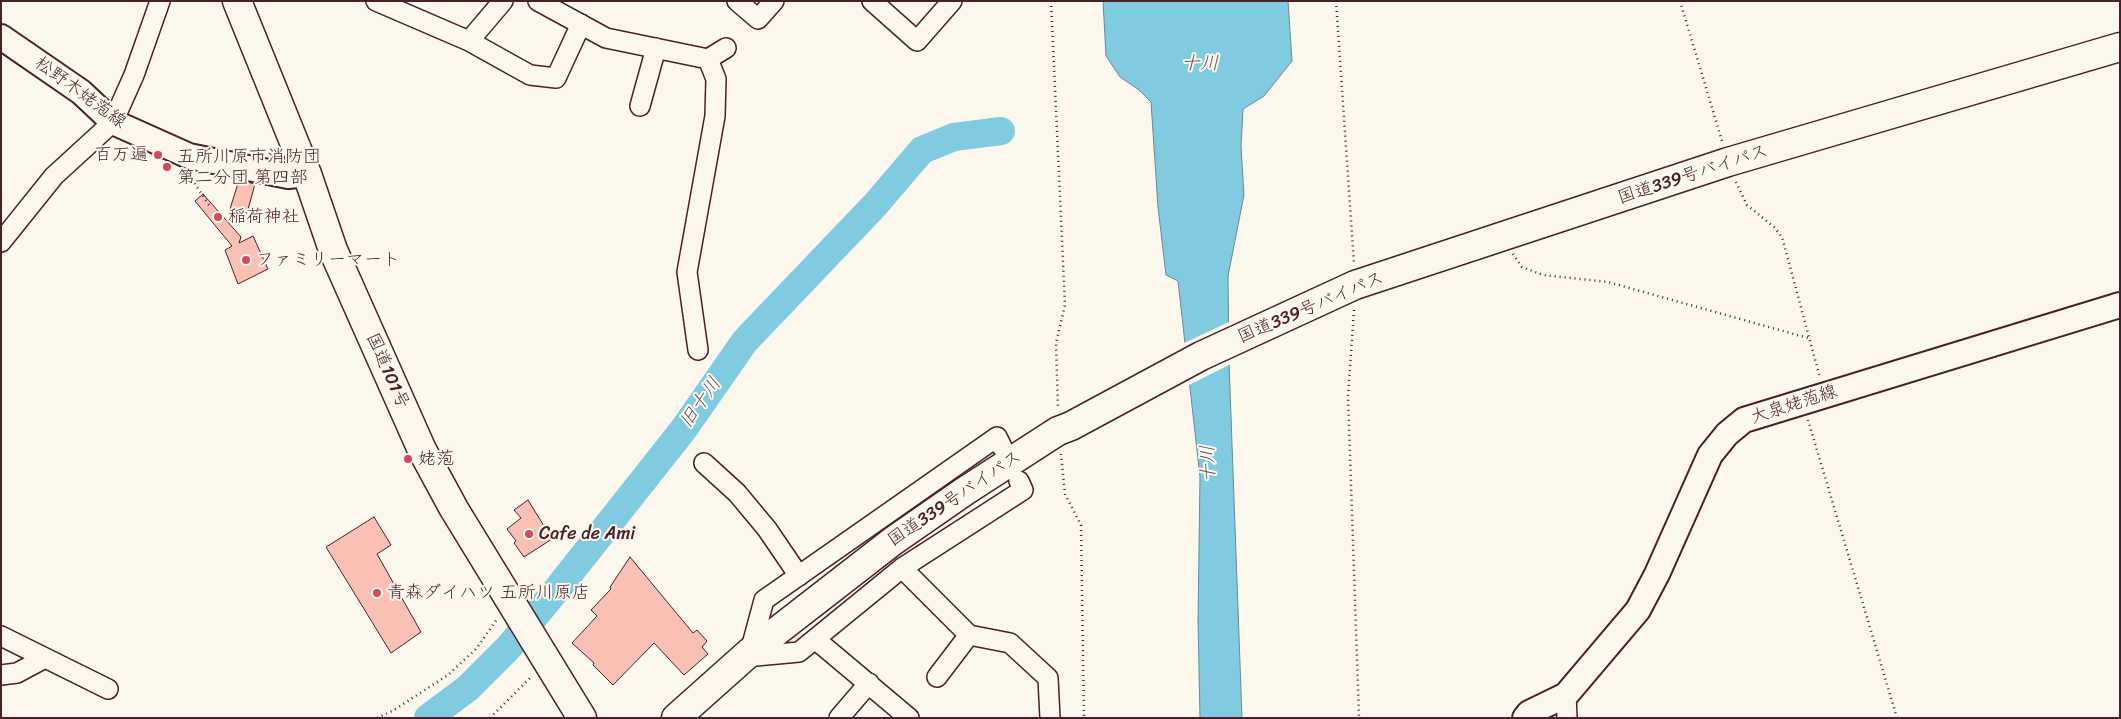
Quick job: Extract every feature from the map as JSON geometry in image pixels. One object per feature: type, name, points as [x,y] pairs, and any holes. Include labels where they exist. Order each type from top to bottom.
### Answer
[{"type":"highway","name":"国道101号","points":[[237,1],[307,174],[333,250],[422,450],[502,604],[539,663],[582,718]]},
{"type":"highway","name":"国道339号バイパス","points":[[676,718],[747,654],[893,540],[1065,428],[1201,356],[1351,288],[1501,237],[1728,162],[2120,47]]},
{"type":"main road","name":"松野木姥萢線","points":[[1,37],[81,92],[113,122],[189,156],[288,176],[307,174]]},
{"type":"main road","name":"大泉姥萢線","points":[[1525,718],[1567,706],[1638,610],[1657,574],[1710,455],[1727,434],[1744,420],[2120,305]]},
{"type":"street","points":[[1,242],[54,176],[113,122],[134,75],[160,1]]},
{"type":"street","points":[[376,1],[469,41],[530,75],[556,78],[580,24]]},
{"type":"street","points":[[469,41],[502,1]]},
{"type":"street","points":[[538,1],[606,38],[708,59],[726,48]]},
{"type":"street","points":[[737,1],[758,19],[774,1]]},
{"type":"street","points":[[872,1],[917,41],[952,1]]},
{"type":"street","points":[[640,106],[656,48]]},
{"type":"street","points":[[698,350],[687,272],[715,116],[716,79],[708,59]]},
{"type":"street","points":[[1002,446],[997,437],[764,600],[747,654],[799,652],[902,568],[1023,490],[1018,481]]},
{"type":"street","points":[[704,463],[737,493],[767,529],[799,576]]},
{"type":"street","points":[[902,568],[969,635],[1010,643],[1048,678],[1050,718]]},
{"type":"street","points":[[937,677],[969,635]]},
{"type":"street","points":[[1,636],[108,689]]},
{"type":"street","points":[[815,639],[909,718]]},
{"type":"street","points":[[1,675],[17,673],[45,658]]},
{"type":"street","points":[[839,718],[869,683]]},
{"type":"path","points":[[1051,1],[1065,305],[1056,343],[1065,428],[1065,494],[1081,525],[1084,718]]},
{"type":"path","points":[[1336,1],[1351,288],[1348,396],[1359,718]]},
{"type":"path","points":[[1680,1],[1728,162],[1747,206],[1774,227],[1782,238],[1808,338],[1825,394]]},
{"type":"path","points":[[177,150],[182,164],[209,205]]},
{"type":"path","points":[[1501,237],[1522,267],[1543,275],[1608,282],[1808,338]]},
{"type":"path","points":[[1803,401],[1897,718]]},
{"type":"path","points":[[377,718],[394,710],[448,675],[477,648],[502,604]]},
{"type":"path","points":[[490,718],[539,663]]},
{"type":"water","name":"十川","points":[[1103,1],[1288,1],[1292,61],[1264,96],[1243,109],[1241,146],[1244,195],[1228,276],[1229,362],[1242,718],[1200,718],[1198,621],[1200,477],[1178,281],[1166,275],[1158,207],[1151,102],[1139,90],[1120,77],[1106,56]]},
{"type":"pier","points":[[1231,321],[1231,364],[1187,386],[1182,344]]},
{"type":"building","points":[[239,180],[255,184],[247,213],[230,209]]},
{"type":"building","name":"ファミリーマート","points":[[203,194],[241,237],[239,243],[253,236],[268,269],[238,284],[225,250],[232,246],[195,201]]},
{"type":"building","name":"Cafe de Ami","points":[[528,500],[552,539],[524,557],[507,529],[521,518],[514,510]]},
{"type":"building","name":"青森ダイハツ 五所川原店","points":[[374,517],[391,545],[377,554],[421,632],[391,653],[326,547]]},
{"type":"building","points":[[630,557],[693,633],[697,630],[707,641],[702,647],[708,654],[684,675],[654,643],[613,685],[593,665],[594,663],[572,643],[597,616],[591,610],[611,589],[610,587]]},
{"type":"waterway","name":"旧十川","points":[[428,718],[468,688],[508,648],[683,430],[745,341],[875,205],[922,150],[954,137],[1001,131]]},
{"type":"place","name":"百万遍","points":[[158,155]]},
{"type":"place","name":"五所川原市消防団 第二分団 第四部","points":[[167,167]]},
{"type":"place","name":"稲荷神社","points":[[218,217]]},
{"type":"place","name":"ファミリーマート","points":[[246,260]]},
{"type":"place","name":"姥萢","points":[[408,459]]},
{"type":"place","name":"Cafe de Ami","points":[[529,534]]},
{"type":"place","name":"青森ダイハツ 五所川原店","points":[[377,593]]}]
